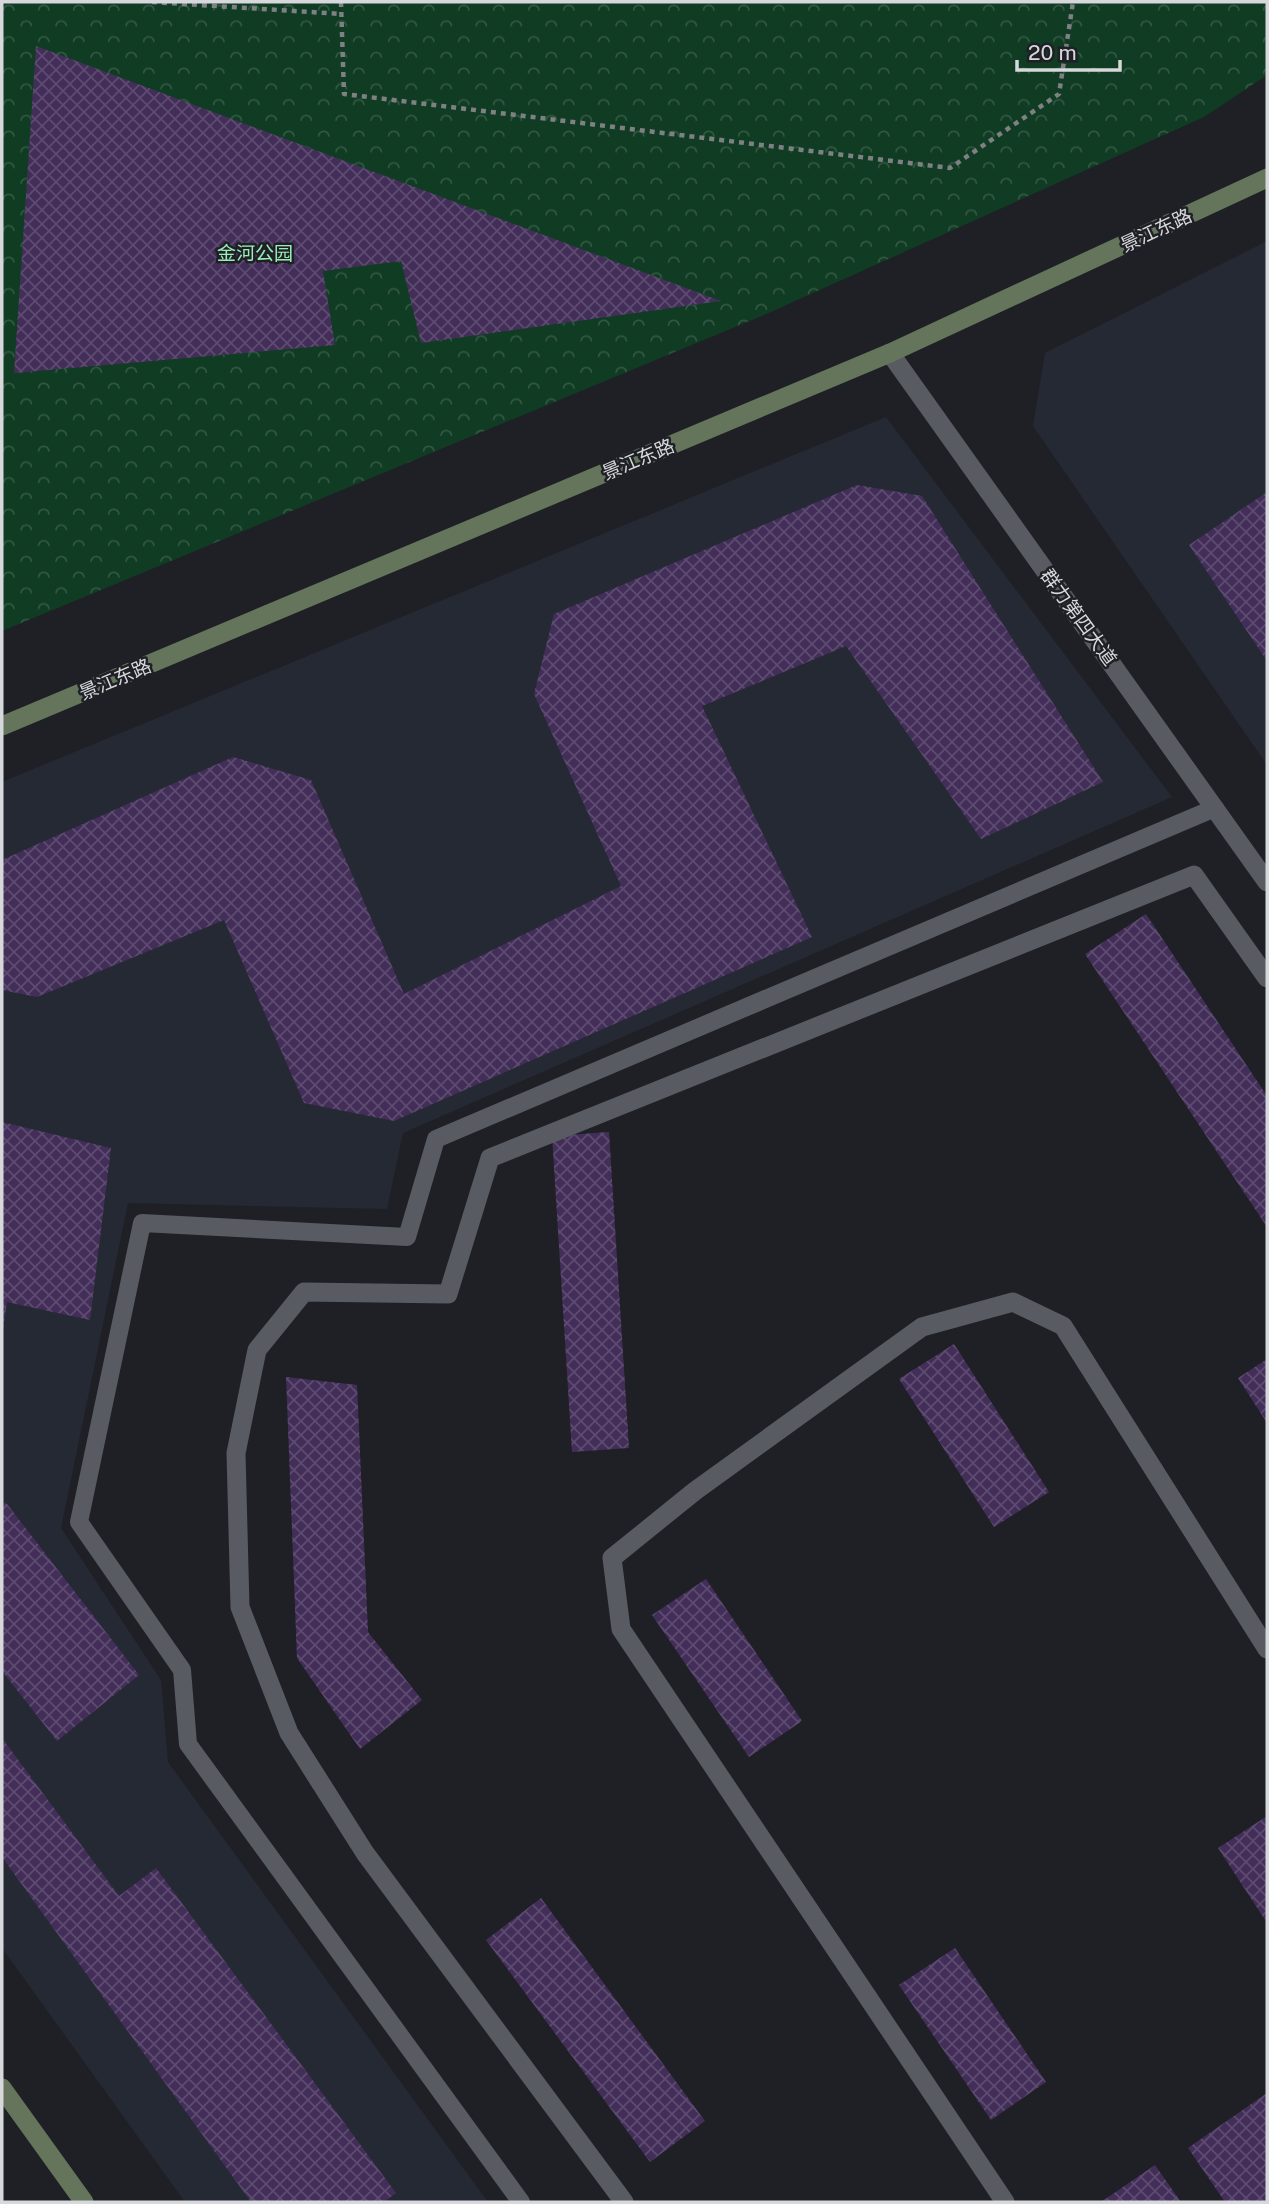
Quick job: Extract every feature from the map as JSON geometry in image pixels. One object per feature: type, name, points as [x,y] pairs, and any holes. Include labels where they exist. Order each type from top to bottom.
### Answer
[{"type":"main road","name":"景江东路","points":[[2,726],[890,353],[1267,178]]},
{"type":"main road","points":[[2,2088],[84,2202]]},
{"type":"street","name":"群力第四大道","points":[[890,353],[1267,881]]},
{"type":"street","points":[[624,2202],[365,1853],[289,1733],[240,1607],[236,1453],[257,1350],[304,1292],[448,1294],[489,1158],[1194,875],[1267,978]]},
{"type":"street","points":[[1004,2202],[621,1629],[612,1558],[695,1491],[922,1327],[1013,1302],[1063,1326],[1267,1649]]},
{"type":"lane","points":[[521,2202],[188,1744],[182,1670],[79,1522],[142,1223],[407,1237],[436,1139],[1215,808]]},
{"type":"path","points":[[152,2],[342,14]]},
{"type":"path","points":[[341,2],[344,94],[950,168],[1059,94],[1073,2]]},
{"type":"shaded area","points":[[1267,241],[1267,765],[1033,426],[1045,353]]},
{"type":"shaded area","points":[[886,417],[1172,797],[403,1133],[387,1209],[128,1203],[61,1528],[161,1680],[168,1762],[488,2202],[185,2202],[2,1948],[2,782]]},
{"type":"green space","name":"金河公园","points":[[2,2],[1267,2],[1267,75],[1204,117],[764,315],[2,631]]},
{"type":"building","points":[[36,46],[721,301],[421,343],[401,261],[323,271],[335,345],[14,373]]},
{"type":"building","points":[[857,485],[922,496],[1103,782],[981,839],[846,646],[702,706],[812,937],[394,1121],[304,1103],[224,920],[37,997],[2,990],[2,860],[233,757],[311,780],[404,994],[621,886],[534,694],[554,614]]},
{"type":"building","points":[[1267,492],[1267,661],[1189,545]]},
{"type":"building","points":[[1146,914],[1267,1096],[1267,1227],[1085,954]]},
{"type":"building","points":[[2,1122],[111,1148],[90,1320],[7,1302],[2,1329]]},
{"type":"building","points":[[609,1132],[629,1448],[572,1452],[552,1136]]},
{"type":"building","points":[[954,1344],[1049,1492],[994,1527],[899,1379]]},
{"type":"building","points":[[1267,1359],[1267,1423],[1238,1378]]},
{"type":"building","points":[[286,1377],[357,1385],[368,1632],[422,1700],[360,1749],[297,1658]]},
{"type":"building","points":[[2,1503],[7,1504],[139,1675],[57,1741],[2,1671]]},
{"type":"building","points":[[706,1579],[802,1721],[749,1757],[652,1615]]},
{"type":"building","points":[[2,1738],[119,1896],[156,1868],[396,2193],[384,2202],[251,2202],[2,1857]]},
{"type":"building","points":[[1267,1816],[1267,1923],[1218,1848]]},
{"type":"building","points":[[541,1898],[705,2121],[650,2162],[486,1940]]},
{"type":"building","points":[[955,1948],[1046,2082],[991,2120],[899,1985]]},
{"type":"building","points":[[1267,2093],[1267,2202],[1225,2202],[1188,2148]]},
{"type":"building","points":[[1155,2165],[1181,2202],[1101,2202]]}]
